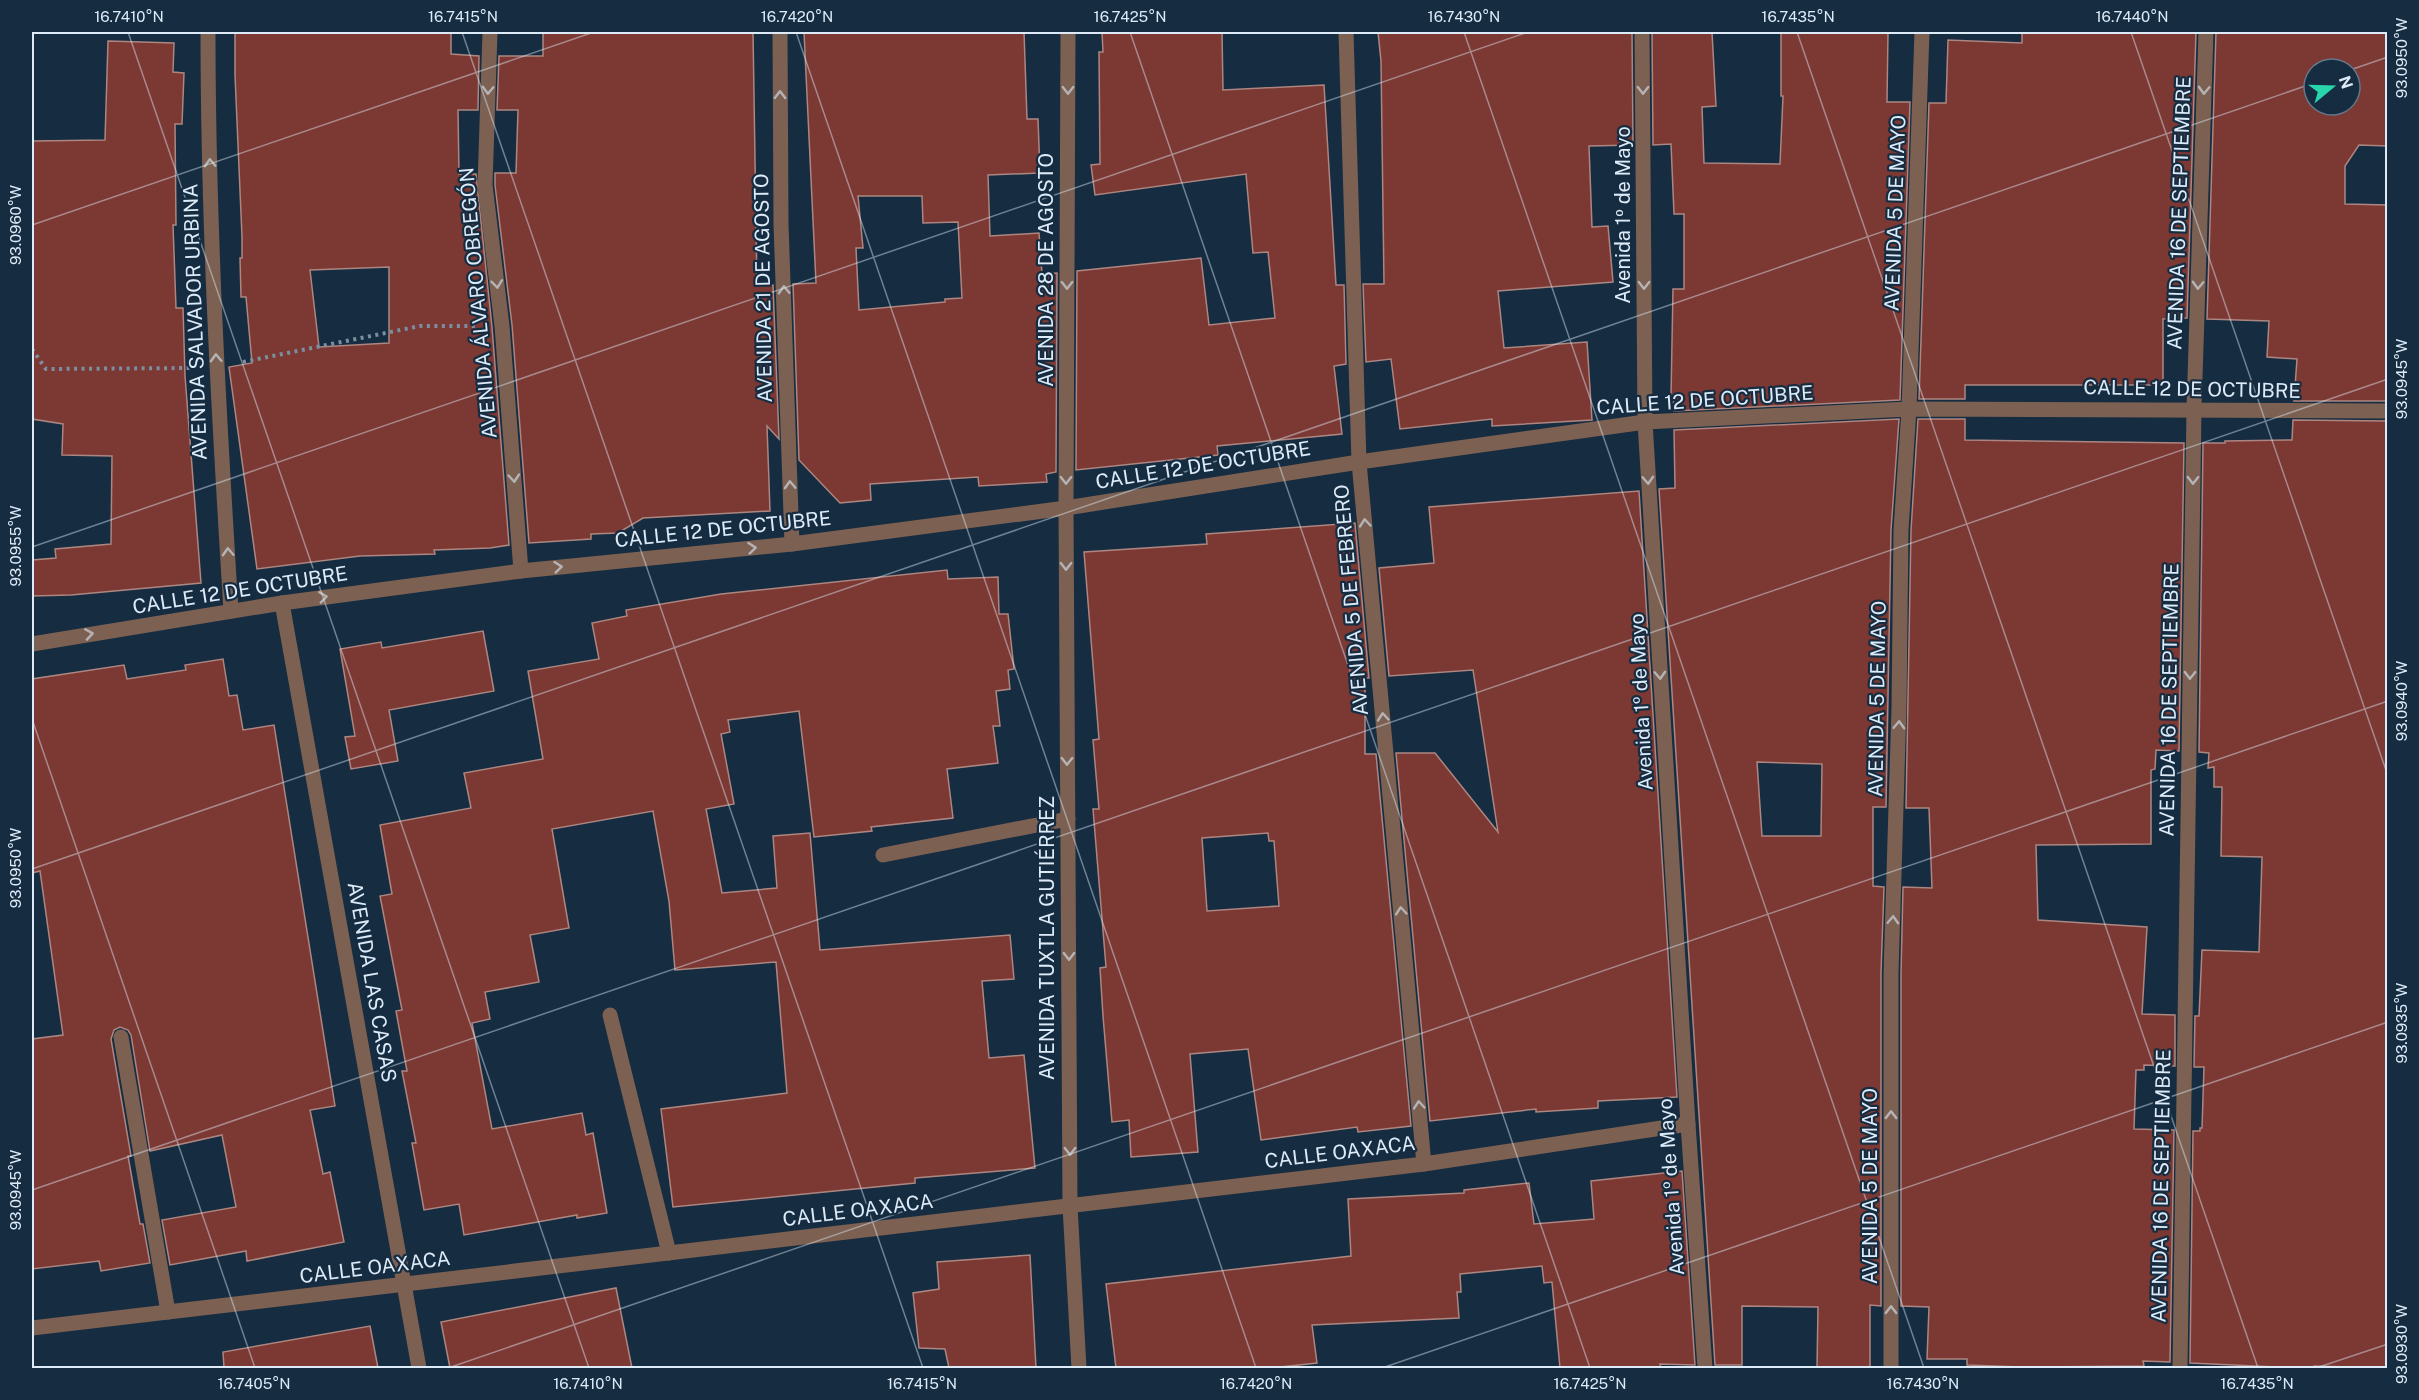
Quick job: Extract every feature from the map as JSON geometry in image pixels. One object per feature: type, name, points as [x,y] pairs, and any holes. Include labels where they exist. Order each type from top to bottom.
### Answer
[{"type":"street","name":"AVENIDA SALVADOR URBINA","points":[[208,32],[216,368],[231,611]]},
{"type":"street","name":"AVENIDA ÁLVARO OBREGÓN","points":[[490,32],[485,185],[502,327],[521,571]]},
{"type":"street","name":"AVENIDA 21 DE AGOSTO","points":[[780,32],[782,224],[792,544]]},
{"type":"street","name":"AVENIDA 28 DE AGOSTO","points":[[1066,508],[1068,32]]},
{"type":"street","name":"AVENIDA 5 DE FEBRERO","points":[[1346,32],[1359,462],[1424,1164]]},
{"type":"street","name":"Avenida 1º de Mayo","points":[[1642,32],[1645,422],[1705,1368]]},
{"type":"street","name":"AVENIDA 5 DE MAYO","points":[[1891,1368],[1891,973],[1899,707],[1901,530],[1909,409],[1922,32]]},
{"type":"street","name":"AVENIDA 16 DE SEPTIEMBRE","points":[[2180,1368],[2194,409],[2206,32]]},
{"type":"street","name":"CALLE 12 DE OCTUBRE","points":[[32,644],[282,603],[521,571],[792,544],[1066,508],[1359,462],[1645,422],[1909,409],[2388,411]]},
{"type":"street","name":"AVENIDA TUXTLA GUTIÉRREZ","points":[[1066,508],[1070,1206],[1078,1368]]},
{"type":"street","name":"AVENIDA LAS CASAS","points":[[282,603],[418,1368]]},
{"type":"street","points":[[883,855],[1068,819]]},
{"type":"street","points":[[610,1015],[669,1253]]},
{"type":"street","points":[[121,1037],[168,1312]]},
{"type":"street","name":"CALLE OAXACA","points":[[32,1328],[1424,1164],[1688,1124]]},
{"type":"path","points":[[32,349],[46,369],[216,368],[420,326],[502,327]]},
{"type":"building","points":[[235,32],[451,32],[451,54],[479,56],[478,110],[458,110],[459,174],[476,174],[492,327],[509,545],[434,550],[435,554],[360,556],[257,569],[229,367],[252,363],[246,297],[241,297],[242,237]],"holes":[[[389,267],[389,343],[319,347],[310,270]]]},
{"type":"building","points":[[543,32],[753,32],[757,286],[773,285],[779,439],[767,426],[770,511],[643,518],[618,533],[591,534],[591,539],[529,543],[512,325],[495,173],[516,173],[518,110],[497,110],[499,56],[543,56]]},
{"type":"building","points":[[804,32],[1024,32],[1027,119],[1038,119],[1040,173],[988,175],[990,236],[1039,233],[1042,274],[1057,273],[1056,472],[1046,474],[1047,482],[979,486],[978,477],[870,484],[871,500],[840,503],[799,460],[793,284],[816,283]],"holes":[[[858,196],[922,196],[923,223],[958,222],[962,298],[945,299],[945,302],[859,310],[856,248],[863,248]]]},
{"type":"building","points":[[1102,32],[1222,32],[1223,90],[1324,85],[1336,285],[1344,285],[1346,364],[1334,366],[1342,434],[1217,446],[1218,455],[1076,470],[1077,271],[1201,258],[1209,325],[1275,318],[1268,252],[1253,253],[1246,174],[1095,195],[1091,165],[1100,164],[1099,52],[1103,52]]},
{"type":"building","points":[[1378,32],[1632,32],[1633,145],[1589,146],[1592,227],[1608,226],[1613,282],[1498,291],[1504,348],[1587,342],[1592,420],[1492,426],[1492,419],[1400,429],[1391,359],[1366,362],[1363,284],[1384,284],[1381,61]]},
{"type":"building","points":[[1652,32],[1712,32],[1716,106],[1702,107],[1704,163],[1780,164],[1783,96],[1781,96],[1781,32],[1888,32],[1887,102],[1910,102],[1900,400],[1674,411],[1673,396],[1671,396],[1673,289],[1684,289],[1684,214],[1674,214],[1671,144],[1653,145]]},
{"type":"building","points":[[2022,32],[2196,32],[2187,318],[2163,319],[2163,385],[1965,385],[1965,399],[1919,399],[1929,103],[1946,103],[1948,40],[2022,43]]},
{"type":"building","points":[[2216,32],[2388,32],[2388,146],[2359,145],[2345,166],[2345,204],[2388,205],[2388,401],[2294,401],[2297,359],[2267,357],[2269,321],[2207,319]]},
{"type":"building","points":[[108,41],[174,43],[173,72],[184,73],[182,124],[175,124],[176,225],[173,225],[176,308],[183,308],[185,376],[201,583],[71,595],[32,596],[32,560],[56,558],[55,549],[111,544],[112,456],[62,455],[63,424],[32,419],[32,141],[105,140]]},
{"type":"building","points":[[1899,419],[1891,530],[1886,807],[1873,807],[1873,886],[1884,887],[1881,973],[1881,1306],[1870,1305],[1870,1368],[1817,1368],[1818,1307],[1742,1306],[1742,1365],[1715,1365],[1659,489],[1675,488],[1674,430]],"holes":[[[1757,762],[1822,764],[1821,836],[1762,836]]]},
{"type":"building","points":[[1918,419],[1965,419],[1965,440],[2184,443],[2179,751],[2156,750],[2155,769],[2151,770],[2151,844],[2036,845],[2038,920],[2147,927],[2142,1014],[2175,1015],[2175,1066],[2144,1065],[2144,1070],[2136,1070],[2134,1129],[2174,1130],[2170,1362],[2143,1361],[2144,1366],[2021,1367],[1967,1365],[1967,1359],[1927,1359],[1929,1307],[1901,1306],[1903,887],[1932,888],[1929,808],[1906,808],[1911,530]]},
{"type":"building","points":[[2293,420],[2388,421],[2388,1368],[2314,1366],[2314,1368],[2297,1368],[2190,1363],[2193,1131],[2200,1131],[2202,1128],[2204,1067],[2194,1067],[2195,1016],[2199,1016],[2202,950],[2259,952],[2262,857],[2221,856],[2222,787],[2214,787],[2214,767],[2208,768],[2209,753],[2199,752],[2203,443],[2292,440]]},
{"type":"building","points":[[1639,491],[1677,1097],[1598,1101],[1598,1108],[1536,1112],[1536,1109],[1430,1121],[1396,753],[1435,753],[1498,832],[1473,670],[1389,676],[1379,568],[1434,563],[1429,507]]},
{"type":"building","points":[[1355,523],[1369,678],[1365,678],[1365,754],[1376,754],[1411,1126],[1358,1132],[1357,1127],[1261,1140],[1248,1049],[1190,1054],[1198,1152],[1131,1157],[1129,1120],[1112,1122],[1103,1016],[1100,968],[1106,967],[1093,809],[1099,809],[1093,740],[1099,739],[1084,552],[1207,544],[1206,534]],"holes":[[[1268,833],[1269,841],[1274,841],[1279,906],[1207,911],[1202,838]]]},
{"type":"building","points":[[947,570],[948,579],[998,577],[999,614],[1008,614],[1014,669],[1008,670],[1010,689],[996,691],[1000,726],[993,726],[998,763],[947,769],[953,818],[871,827],[872,831],[814,837],[799,711],[728,720],[730,732],[721,734],[734,804],[706,809],[722,893],[777,888],[773,836],[810,833],[820,950],[1010,935],[1014,979],[982,981],[989,1058],[1024,1055],[1035,1168],[915,1178],[915,1183],[673,1207],[661,1109],[787,1093],[776,962],[675,970],[669,901],[653,811],[552,829],[569,928],[530,935],[539,982],[485,992],[490,1019],[472,1023],[492,1129],[582,1113],[586,1135],[593,1133],[607,1213],[577,1218],[577,1215],[464,1235],[459,1204],[424,1210],[412,1143],[416,1143],[402,1071],[407,1071],[396,1011],[402,1010],[380,896],[392,894],[380,825],[471,808],[464,773],[543,759],[528,671],[599,659],[592,623],[627,616],[626,610],[721,594]]},
{"type":"building","points":[[483,631],[494,691],[389,710],[398,761],[351,769],[345,737],[355,736],[340,649],[381,642],[382,648]]},
{"type":"building","points":[[223,659],[229,696],[237,695],[243,730],[274,725],[335,1106],[310,1110],[323,1174],[330,1172],[344,1242],[247,1261],[246,1251],[170,1265],[162,1220],[236,1207],[222,1135],[150,1151],[131,1035],[128,1030],[120,1027],[114,1030],[111,1039],[131,1156],[128,1156],[140,1224],[143,1224],[150,1263],[101,1271],[99,1261],[32,1269],[32,1039],[63,1035],[40,871],[32,873],[32,679],[124,665],[127,679],[186,670],[185,665]]},
{"type":"building","points":[[1682,1171],[1695,1365],[1660,1364],[1661,1368],[1560,1368],[1552,1282],[1544,1283],[1542,1266],[1460,1274],[1461,1292],[1457,1292],[1459,1318],[1312,1325],[1317,1363],[1271,1368],[1116,1368],[1106,1284],[1351,1256],[1348,1199],[1464,1193],[1464,1190],[1529,1183],[1534,1224],[1594,1219],[1591,1181]]},
{"type":"building","points":[[1030,1255],[1036,1368],[949,1368],[945,1349],[919,1348],[913,1293],[939,1289],[937,1262]]},
{"type":"building","points":[[616,1288],[632,1368],[450,1368],[441,1322]]},
{"type":"building","points":[[370,1326],[378,1368],[224,1368],[223,1352]]}]
